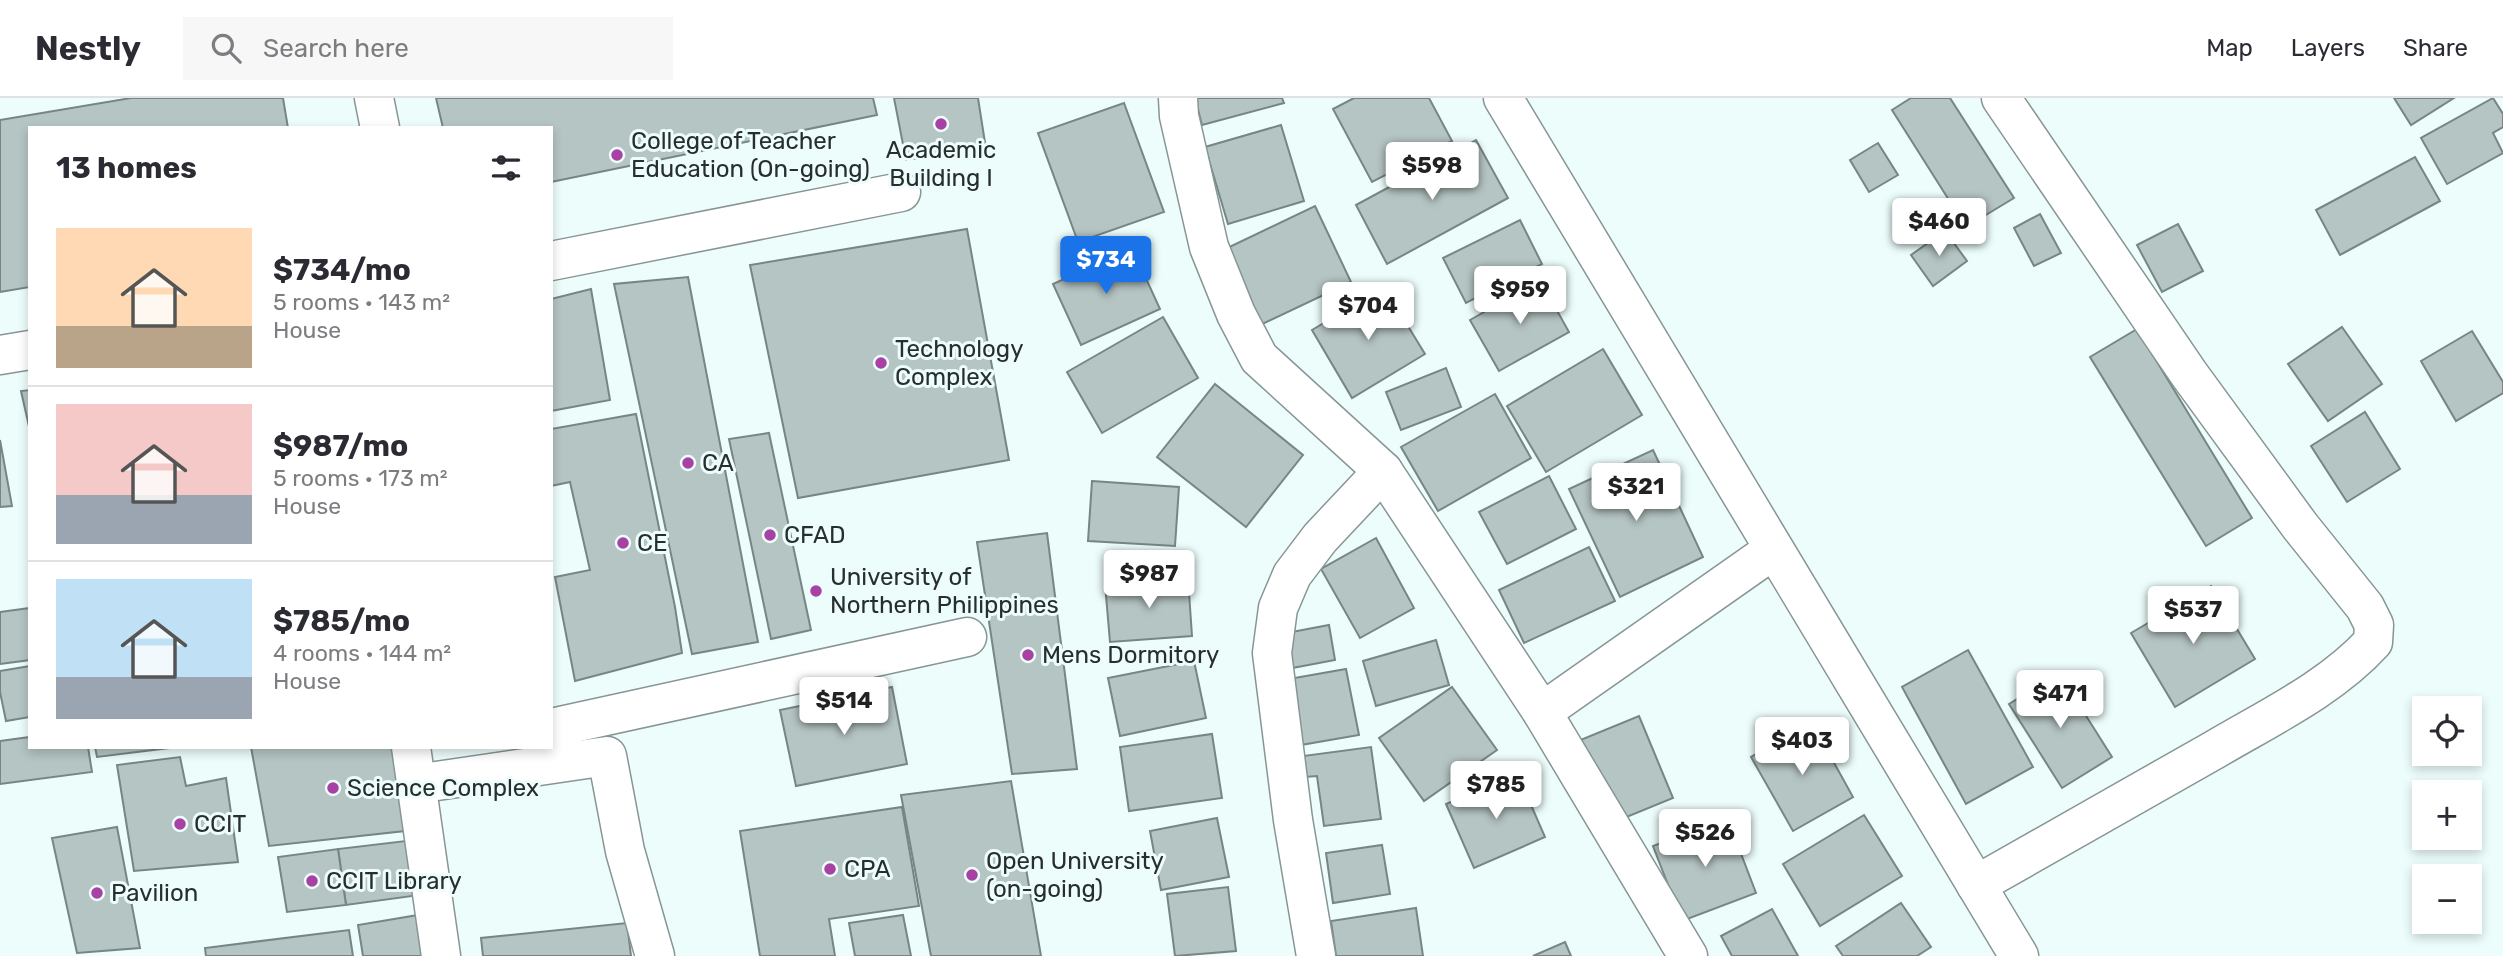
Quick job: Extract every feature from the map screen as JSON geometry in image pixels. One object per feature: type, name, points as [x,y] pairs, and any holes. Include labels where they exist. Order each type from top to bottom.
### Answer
[{"type":"street","points":[[374,98],[380,126]]},
{"type":"street","points":[[1178,98],[1179,116],[1209,247],[1236,314],[1259,358],[1383,471],[1542,712],[1688,956]]},
{"type":"street","points":[[1503,98],[2019,956]]},
{"type":"street","points":[[1976,885],[2268,719],[2346,668],[2373,642],[2374,625],[2365,607],[2301,526],[2189,374],[2001,98]]},
{"type":"street","points":[[553,261],[901,192]]},
{"type":"street","points":[[0,355],[28,350]]},
{"type":"street","points":[[1316,956],[1293,820],[1272,653],[1279,608],[1292,575],[1320,538],[1383,471]]},
{"type":"street","points":[[1542,712],[1773,550]]},
{"type":"street","points":[[553,728],[967,637]]},
{"type":"street","points":[[440,956],[413,765],[607,756],[625,850],[655,956]]},
{"type":"building","points":[[131,98],[283,98],[288,126],[28,126],[28,287],[0,292],[0,120]]},
{"type":"building","name":"College of Teacher Education (On-going)","points":[[436,98],[873,98],[877,115],[553,182],[553,126],[443,126]]},
{"type":"building","name":"Academic Building I","points":[[894,98],[978,98],[986,149],[906,160]]},
{"type":"building","points":[[1195,98],[1282,98],[1284,103],[1202,125]]},
{"type":"building","points":[[1354,98],[1429,98],[1452,141],[1372,182],[1333,109]]},
{"type":"building","points":[[1911,98],[1950,98],[2014,198],[1966,227],[1892,110]]},
{"type":"building","points":[[2394,98],[2454,98],[2411,125]]},
{"type":"building","points":[[2493,98],[2503,114],[2503,127],[2493,133],[2503,153],[2447,184],[2421,138]]},
{"type":"building","points":[[1124,103],[1164,212],[1078,242],[1038,133]]},
{"type":"building","points":[[1281,125],[1304,201],[1228,224],[1205,147]]},
{"type":"building","points":[[1476,140],[1508,198],[1387,264],[1356,205]]},
{"type":"building","points":[[1878,143],[1898,175],[1869,192],[1850,160]]},
{"type":"building","points":[[2415,157],[2440,201],[2340,255],[2316,210]]},
{"type":"building","points":[[1315,206],[1351,282],[1256,327],[1219,252]]},
{"type":"building","points":[[2040,214],[2061,253],[2034,266],[2014,228]]},
{"type":"building","points":[[1520,220],[1542,264],[1466,303],[1443,258]]},
{"type":"building","points":[[2178,224],[2203,271],[2162,292],[2137,245]]},
{"type":"building","name":"Technology Complex","points":[[967,229],[1009,460],[798,498],[750,265]]},
{"type":"building","points":[[1945,231],[1967,261],[1933,286],[1911,255]]},
{"type":"building","points":[[1132,248],[1160,309],[1081,345],[1053,284]]},
{"type":"building","name":"CA","points":[[688,277],[758,642],[692,654],[614,284]]},
{"type":"building","points":[[1540,280],[1569,332],[1499,371],[1470,320]]},
{"type":"building","points":[[1384,287],[1425,354],[1352,398],[1312,330]]},
{"type":"building","points":[[591,289],[610,400],[553,411],[553,298]]},
{"type":"building","points":[[1163,317],[1198,378],[1102,433],[1067,372]]},
{"type":"building","points":[[2342,327],[2382,384],[2328,421],[2288,364]]},
{"type":"building","points":[[2137,329],[2252,518],[2206,546],[2090,357]]},
{"type":"building","points":[[2472,331],[2503,382],[2503,393],[2456,421],[2421,361]]},
{"type":"building","points":[[1603,349],[1642,415],[1546,472],[1507,406]]},
{"type":"building","points":[[1446,368],[1461,407],[1401,430],[1386,392]]},
{"type":"building","points":[[1215,384],[1303,455],[1246,527],[1157,457]]},
{"type":"building","points":[[28,390],[28,422],[21,391]]},
{"type":"building","points":[[1495,394],[1531,458],[1438,511],[1401,447]]},
{"type":"building","points":[[2365,412],[2400,469],[2347,502],[2311,446]]},
{"type":"building","name":"CE","points":[[636,414],[682,653],[575,681],[555,577],[590,570],[570,482],[553,486],[553,429]]},
{"type":"building","name":"CFAD","points":[[769,433],[811,630],[771,639],[729,439]]},
{"type":"building","points":[[0,440],[12,506],[0,507]]},
{"type":"building","points":[[1653,450],[1703,557],[1620,597],[1569,489]]},
{"type":"building","points":[[1549,476],[1576,529],[1507,564],[1479,512]]},
{"type":"building","points":[[1092,481],[1179,487],[1175,546],[1088,541]]},
{"type":"building","name":"Mens Dormitory","points":[[1047,533],[1077,769],[1012,774],[977,542]]},
{"type":"building","points":[[1376,538],[1414,608],[1360,638],[1321,569]]},
{"type":"building","points":[[1589,547],[1615,601],[1524,643],[1499,590]]},
{"type":"building","points":[[1188,578],[1192,636],[1110,642],[1105,584]]},
{"type":"building","points":[[2211,586],[2255,659],[2175,707],[2131,633]]},
{"type":"building","points":[[28,608],[28,660],[0,664],[0,612]]},
{"type":"building","points":[[1329,625],[1335,660],[1287,669],[1281,634]]},
{"type":"building","points":[[1436,640],[1449,685],[1376,706],[1363,661]]},
{"type":"building","points":[[1968,650],[2033,767],[1966,804],[1902,687]]},
{"type":"building","points":[[1194,661],[1206,718],[1120,736],[1108,678]]},
{"type":"building","points":[[28,666],[28,717],[6,721],[0,692],[0,671]]},
{"type":"building","points":[[1346,669],[1359,735],[1295,746],[1283,680]]},
{"type":"building","points":[[2059,673],[2112,757],[2062,788],[2009,704]]},
{"type":"building","points":[[892,687],[907,764],[796,786],[780,710]]},
{"type":"building","points":[[1452,687],[1497,750],[1424,801],[1379,738]]},
{"type":"building","points":[[1639,716],[1673,798],[1612,823],[1578,741]]},
{"type":"building","points":[[1812,723],[1853,797],[1793,831],[1751,757]]},
{"type":"building","points":[[1212,734],[1222,798],[1129,811],[1120,747]]},
{"type":"building","points":[[28,737],[28,749],[88,749],[92,772],[0,784],[0,741]]},
{"type":"building","points":[[1371,747],[1381,819],[1324,826],[1317,776],[1305,777],[1303,756]]},
{"type":"building","points":[[95,749],[161,749],[97,757]]},
{"type":"building","name":"Science Complex","points":[[251,749],[400,749],[414,830],[269,846]]},
{"type":"building","name":"CCIT","points":[[180,757],[186,786],[226,778],[238,862],[134,871],[117,765]]},
{"type":"building","points":[[1517,773],[1545,837],[1474,868],[1446,804]]},
{"type":"building","name":"Open University (on-going)","points":[[1011,781],[1041,956],[931,956],[901,795]]},
{"type":"building","name":"CPA","points":[[902,807],[919,906],[829,919],[835,956],[760,956],[740,831]]},
{"type":"building","points":[[1864,815],[1902,876],[1820,926],[1783,864]]},
{"type":"building","points":[[1727,817],[1756,893],[1682,921],[1653,846]]},
{"type":"building","points":[[1217,818],[1229,877],[1161,890],[1150,831]]},
{"type":"building","name":"Pavilion","points":[[117,827],[140,948],[77,953],[52,838]]},
{"type":"building","points":[[414,840],[420,895],[346,905],[338,849]]},
{"type":"building","points":[[1382,845],[1390,894],[1333,903],[1326,853]]},
{"type":"building","name":"CCIT Library","points":[[338,849],[346,905],[287,912],[278,857]]},
{"type":"building","points":[[1228,887],[1236,951],[1175,956],[1167,894]]},
{"type":"building","points":[[1901,903],[1931,947],[1917,956],[1843,956],[1836,946]]},
{"type":"building","points":[[1416,908],[1423,956],[1336,956],[1331,921]]},
{"type":"building","points":[[1772,909],[1798,956],[1732,956],[1721,936]]},
{"type":"building","points":[[424,914],[429,956],[363,956],[358,925]]},
{"type":"building","points":[[903,915],[911,956],[855,956],[849,923]]},
{"type":"building","points":[[627,923],[631,956],[483,956],[481,938]]},
{"type":"building","points":[[349,930],[353,956],[206,956],[205,948]]},
{"type":"building","points":[[1565,942],[1571,956],[1533,956]]},
{"type":"place","name":"Academic Building I","points":[[941,124]]},
{"type":"place","name":"College of Teacher Education (On-going)","points":[[617,155]]},
{"type":"place","name":"Technology Complex","points":[[881,363]]},
{"type":"place","name":"CA","points":[[688,463]]},
{"type":"place","name":"CFAD","points":[[770,535]]},
{"type":"place","name":"CE","points":[[623,543]]},
{"type":"place","name":"University of Northern Philippines","points":[[816,591]]},
{"type":"place","name":"Mens Dormitory","points":[[1028,655]]},
{"type":"place","name":"Science Complex","points":[[333,788]]},
{"type":"place","name":"CCIT","points":[[180,824]]},
{"type":"place","name":"CPA","points":[[830,869]]},
{"type":"place","name":"Open University (on-going)","points":[[972,875]]},
{"type":"place","name":"CCIT Library","points":[[312,881]]},
{"type":"place","name":"Pavilion","points":[[97,893]]}]
